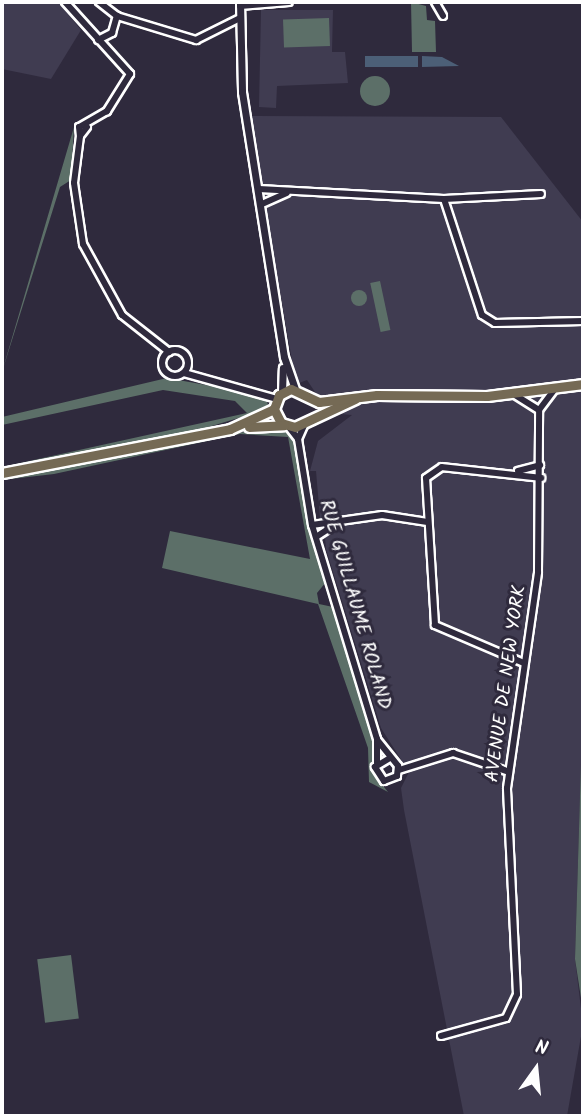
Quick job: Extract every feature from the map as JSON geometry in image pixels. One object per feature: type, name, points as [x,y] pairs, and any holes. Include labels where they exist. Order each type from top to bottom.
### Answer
[{"type":"main road","points":[[230,429],[274,409],[279,396],[295,389],[311,399],[355,399],[503,394],[583,384]]},
{"type":"main road","points":[[308,420],[311,399]]},
{"type":"main road","points":[[2,473],[230,429],[287,426],[308,420],[355,399]]},
{"type":"main road","points":[[274,409],[287,426]]},
{"type":"street","points":[[65,2],[130,74],[107,111],[80,136],[74,195],[83,244],[106,292],[151,344],[168,373],[199,374],[279,396],[284,357]]},
{"type":"street","points":[[99,2],[117,16],[196,40],[240,18]]},
{"type":"street","points":[[289,2],[240,4],[240,18],[242,92],[262,204],[284,357],[295,389]]},
{"type":"street","points":[[435,2],[443,16]]},
{"type":"street","points":[[98,40],[112,33],[117,16]]},
{"type":"street","points":[[259,189],[289,193],[444,199],[541,194]]},
{"type":"street","points":[[262,204],[289,193]]},
{"type":"street","points":[[444,199],[482,315],[495,323],[583,321]]},
{"type":"street","points":[[151,344],[169,352],[181,352],[199,374]]},
{"type":"street","points":[[163,362],[169,352]]},
{"type":"street","points":[[184,373],[188,362]]},
{"type":"street","points":[[503,394],[527,398],[539,410],[561,385]]},
{"type":"street","name":"AVENUE DE NEW YORK","points":[[441,1036],[495,1024],[516,999],[509,772],[538,572],[541,478],[539,410]]},
{"type":"street","points":[[287,426],[298,439],[308,420]]},
{"type":"street","name":"RUE GUILLAUME ROLAND","points":[[298,439],[312,525],[377,738],[377,763]]},
{"type":"street","points":[[517,472],[540,466]]},
{"type":"street","points":[[524,663],[435,625],[426,510],[429,472],[517,472],[541,478]]},
{"type":"street","points":[[406,516],[426,510]]},
{"type":"street","points":[[312,525],[335,525],[367,516],[406,516],[427,522]]},
{"type":"street","points":[[316,537],[335,525]]},
{"type":"street","name":"RUE GUILLAUME ROLAND","points":[[377,738],[399,770]]},
{"type":"street","points":[[417,760],[384,781],[376,775],[377,763],[392,758],[417,760],[453,753],[509,772]]},
{"type":"shaded area","points":[[2,2],[58,2],[81,30],[51,79],[2,69]]},
{"type":"shaded area","points":[[261,10],[333,10],[332,52],[345,52],[348,83],[277,86],[276,108],[259,107]]},
{"type":"shaded area","points":[[249,116],[501,117],[583,222],[583,698],[575,959],[583,1025],[567,1116],[464,1116],[404,810],[401,788],[409,772],[381,728],[326,549],[325,537],[341,527],[339,518],[320,518],[316,471],[310,471],[318,441],[352,415],[329,413],[307,380],[299,383],[295,377]]},
{"type":"green space","points":[[411,2],[426,6],[427,20],[435,21],[436,52],[412,52]]},
{"type":"green space","points":[[329,18],[330,46],[284,48],[283,20]]},
{"type":"green space","points":[[375,76],[381,77],[389,85],[389,97],[381,105],[375,106],[369,105],[361,97],[360,91],[361,85],[369,77]]},
{"type":"green space","points":[[74,127],[71,180],[60,187],[2,372]]},
{"type":"green space","points":[[380,281],[390,330],[381,332],[370,283]]},
{"type":"green space","points":[[356,290],[362,290],[367,298],[365,304],[356,306],[351,301],[351,295]]},
{"type":"green space","points":[[167,378],[223,388],[267,401],[269,409],[195,431],[2,467],[247,413],[235,401],[163,390],[2,425],[2,417]]},
{"type":"green space","points":[[279,425],[294,439],[326,582],[317,593],[319,604],[333,607],[375,741],[372,772],[388,792],[369,782],[368,748],[318,604],[162,568],[170,531],[310,559],[288,437],[240,434],[54,474],[2,480]]},
{"type":"green space","points":[[583,698],[583,1011],[575,959]]},
{"type":"green space","points":[[71,955],[79,1019],[45,1023],[37,959]]},
{"type":"water","points":[[365,56],[418,56],[418,67],[365,67]]},
{"type":"water","points":[[422,56],[442,57],[459,66],[422,67]]}]
